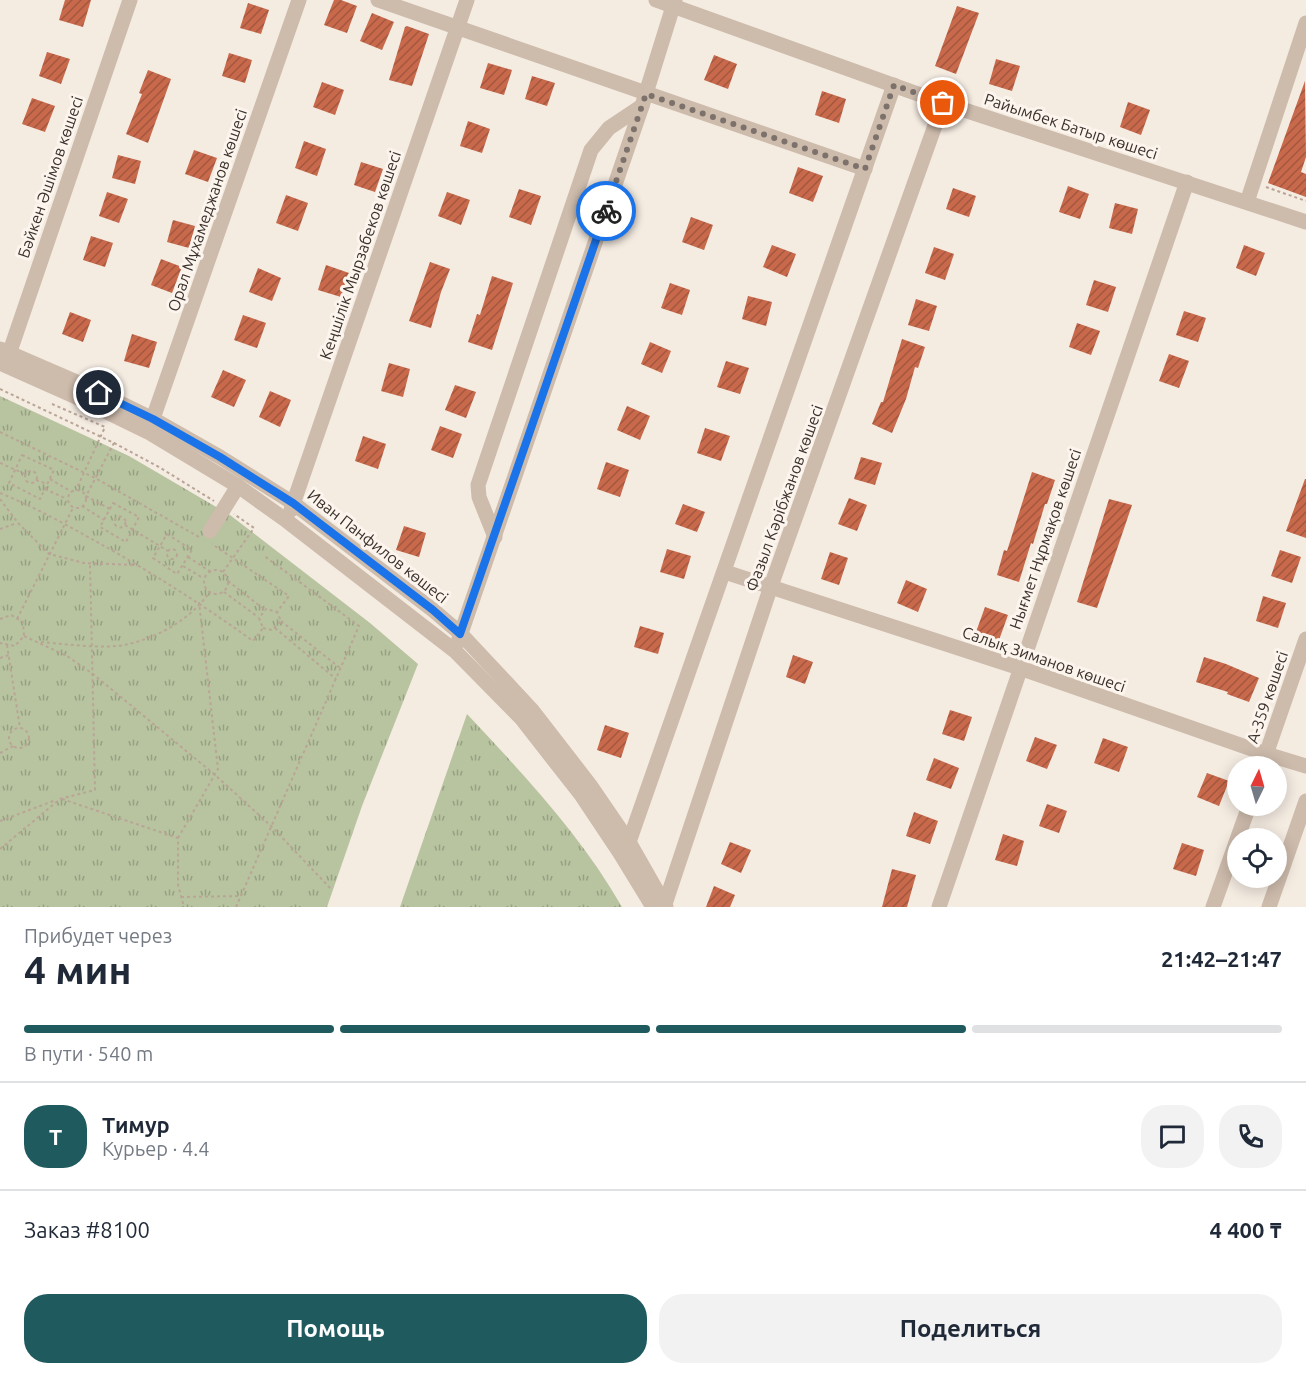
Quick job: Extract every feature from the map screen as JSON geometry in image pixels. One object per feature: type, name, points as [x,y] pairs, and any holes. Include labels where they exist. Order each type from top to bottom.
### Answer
[{"type":"street","name":"Бәйкен Әшімов көшесі","points":[[4,357],[130,0]]},
{"type":"street","name":"Орал Мұхамеджанов көшесі","points":[[151,426],[299,0]]},
{"type":"street","points":[[378,0],[458,27],[644,100],[865,169]]},
{"type":"street","name":"Кеңшілік Мырзабеков көшесі","points":[[287,521],[468,0]]},
{"type":"street","name":"Райымбек Батыр көшесі","points":[[656,0],[674,3],[943,103],[1306,222]]},
{"type":"street","points":[[455,651],[644,100],[674,3]]},
{"type":"street","points":[[1247,202],[1301,56],[1306,23]]},
{"type":"street","points":[[625,848],[725,572],[894,85]]},
{"type":"street","points":[[495,537],[479,497],[478,485],[591,150],[609,128],[644,100]]},
{"type":"street","name":"Фазыл Кәрібжанов көшесі","points":[[662,907],[771,586],[943,103]]},
{"type":"street","name":"Нығмет Нұрмақов көшесі","points":[[939,907],[1187,182]]},
{"type":"street","name":"Иван Панфилов көшесі","points":[[4,357],[76,397],[151,426],[220,457],[293,503],[433,610],[460,634],[532,710],[590,785],[625,848],[662,907]]},
{"type":"street","name":"Иван Панфилов көшесі","points":[[151,426],[287,521],[455,651],[521,718],[625,848]]},
{"type":"street","points":[[210,531],[238,486]]},
{"type":"street","name":"Салық Зиманов көшесі","points":[[725,572],[1020,668],[1253,756]]},
{"type":"street","name":"А-359 көшесі","points":[[1265,756],[1306,639]]},
{"type":"street","name":"Салық Зиманов көшесі","points":[[1287,763],[1306,766]]},
{"type":"street","points":[[1269,907],[1306,801]]},
{"type":"street","points":[[1214,907],[1246,816]]},
{"type":"path","points":[[1253,183],[1306,201]]},
{"type":"path","points":[[0,389],[102,436],[159,467],[254,528],[223,572]]},
{"type":"path","points":[[52,404],[105,428],[76,490]]},
{"type":"path","points":[[0,432],[85,472],[165,516],[234,558],[289,596],[277,612]]},
{"type":"path","points":[[45,489],[68,500],[73,507],[80,508],[85,503],[86,496],[114,443]]},
{"type":"path","points":[[22,455],[54,470],[40,499],[9,483],[15,470],[22,455]]},
{"type":"path","points":[[0,463],[25,474],[33,472],[38,463]]},
{"type":"path","points":[[33,472],[37,475],[36,480]]},
{"type":"path","points":[[25,474],[24,479],[29,482],[33,483],[36,480],[47,484]]},
{"type":"path","points":[[50,479],[72,492]]},
{"type":"path","points":[[25,491],[29,482]]},
{"type":"path","points":[[68,500],[68,495],[81,490],[86,496],[110,509]]},
{"type":"path","points":[[0,493],[65,524],[137,565],[200,604],[253,641],[263,628]]},
{"type":"path","points":[[0,499],[18,523],[49,554],[90,563],[137,565]]},
{"type":"path","points":[[113,503],[139,517],[126,542],[100,528],[110,509],[113,503]]},
{"type":"path","points":[[82,506],[104,520]]},
{"type":"path","points":[[17,619],[73,507]]},
{"type":"path","points":[[124,525],[123,517],[127,510]]},
{"type":"path","points":[[107,515],[115,519]]},
{"type":"path","points":[[115,519],[123,517]]},
{"type":"path","points":[[112,534],[116,526],[115,519]]},
{"type":"path","points":[[0,529],[18,523]]},
{"type":"path","points":[[124,525],[168,551],[176,550]]},
{"type":"path","points":[[116,526],[120,528],[124,525]]},
{"type":"path","points":[[167,534],[192,550],[177,574],[153,558],[160,546],[167,534]]},
{"type":"path","points":[[180,543],[176,550],[177,557],[205,579]]},
{"type":"path","points":[[168,551],[168,557],[171,558]]},
{"type":"path","points":[[236,907],[359,626],[263,555]]},
{"type":"path","points":[[165,566],[171,558],[177,557]]},
{"type":"path","points":[[188,557],[211,572]]},
{"type":"path","points":[[0,821],[60,799],[95,790],[90,563]]},
{"type":"path","points":[[228,581],[224,592],[217,594],[210,592],[205,586],[205,579],[211,572],[216,570],[223,572],[228,581],[265,610],[277,612]]},
{"type":"path","points":[[38,642],[93,646],[128,645],[164,631],[200,604],[210,592]]},
{"type":"path","points":[[224,592],[259,618],[263,628]]},
{"type":"path","points":[[184,907],[178,885],[178,838],[219,768],[200,604]]},
{"type":"path","points":[[259,618],[265,610]]},
{"type":"path","points":[[277,612],[281,621],[340,669]]},
{"type":"path","points":[[0,619],[11,615],[23,622],[24,636],[15,646],[0,643]]},
{"type":"path","points":[[263,628],[272,630],[281,621]]},
{"type":"path","points":[[275,628],[336,679]]},
{"type":"path","points":[[24,636],[67,656],[93,674],[272,825],[331,889]]},
{"type":"path","points":[[6,645],[20,728]]},
{"type":"path","points":[[0,658],[9,655]]},
{"type":"path","points":[[0,753],[13,746],[23,747],[29,739],[26,730],[13,729],[9,734],[9,741],[13,746]]},
{"type":"path","points":[[60,799],[178,838]]},
{"type":"path","points":[[0,849],[60,799]]},
{"type":"path","points":[[182,897],[241,896]]},
{"type":"green space","points":[[0,396],[129,456],[230,515],[370,623],[418,664],[362,806],[327,907],[0,907]]},
{"type":"green space","points":[[467,714],[530,782],[570,830],[606,880],[622,907],[400,907]]},
{"type":"building","points":[[65,0],[91,0],[83,27],[59,20]]},
{"type":"building","points":[[334,0],[357,6],[347,33],[324,25]]},
{"type":"building","points":[[248,3],[269,10],[261,34],[240,28]]},
{"type":"building","points":[[957,6],[979,13],[956,74],[935,66]]},
{"type":"building","points":[[372,13],[394,22],[382,50],[360,41]]},
{"type":"building","points":[[407,26],[429,34],[412,86],[389,80]]},
{"type":"building","points":[[47,52],[70,59],[61,84],[39,76]]},
{"type":"building","points":[[229,53],[252,60],[245,83],[222,76]]},
{"type":"building","points":[[714,55],[737,64],[728,89],[704,80]]},
{"type":"building","points":[[996,59],[1020,66],[1012,91],[989,84]]},
{"type":"building","points":[[488,63],[512,70],[504,95],[480,88]]},
{"type":"building","points":[[148,70],[171,79],[148,143],[126,134],[142,94],[139,93]]},
{"type":"building","points":[[532,76],[555,83],[547,106],[525,99]]},
{"type":"building","points":[[1305,81],[1306,157],[1301,172],[1306,174],[1306,197],[1268,183]]},
{"type":"building","points":[[322,82],[344,90],[335,115],[313,107]]},
{"type":"building","points":[[822,91],[846,99],[839,123],[815,115]]},
{"type":"building","points":[[32,98],[55,106],[45,132],[22,124]]},
{"type":"building","points":[[1128,102],[1150,110],[1141,135],[1120,127]]},
{"type":"building","points":[[468,121],[490,129],[482,153],[460,146]]},
{"type":"building","points":[[304,141],[326,149],[317,176],[295,168]]},
{"type":"building","points":[[194,150],[217,158],[208,182],[185,174]]},
{"type":"building","points":[[118,155],[141,161],[135,184],[112,178]]},
{"type":"building","points":[[361,162],[383,169],[375,192],[354,185]]},
{"type":"building","points":[[798,167],[823,176],[813,202],[789,193]]},
{"type":"building","points":[[1068,186],[1089,194],[1080,219],[1059,212]]},
{"type":"building","points":[[953,188],[976,196],[969,217],[946,209]]},
{"type":"building","points":[[519,189],[541,196],[531,225],[509,217]]},
{"type":"building","points":[[107,192],[128,199],[119,223],[99,216]]},
{"type":"building","points":[[447,192],[470,200],[461,225],[438,216]]},
{"type":"building","points":[[286,195],[308,203],[298,231],[276,223]]},
{"type":"building","points":[[1115,203],[1138,209],[1132,234],[1109,228]]},
{"type":"building","points":[[691,217],[713,225],[704,250],[682,242]]},
{"type":"building","points":[[173,220],[195,226],[189,248],[167,242]]},
{"type":"building","points":[[91,236],[113,243],[105,267],[83,260]]},
{"type":"building","points":[[772,245],[796,254],[787,277],[763,267]]},
{"type":"building","points":[[1244,245],[1265,253],[1256,276],[1236,268]]},
{"type":"building","points":[[934,247],[954,254],[945,280],[925,273]]},
{"type":"building","points":[[161,259],[182,267],[172,293],[151,285]]},
{"type":"building","points":[[430,262],[450,269],[431,328],[409,321]]},
{"type":"building","points":[[326,265],[349,273],[341,297],[318,290]]},
{"type":"building","points":[[258,268],[281,278],[272,301],[249,292]]},
{"type":"building","points":[[492,276],[513,283],[492,350],[468,342],[477,314],[480,315]]},
{"type":"building","points":[[1094,280],[1116,287],[1108,312],[1086,305]]},
{"type":"building","points":[[670,283],[690,290],[682,315],[661,308]]},
{"type":"building","points":[[748,296],[772,302],[766,326],[742,319]]},
{"type":"building","points":[[916,299],[937,306],[929,331],[908,325]]},
{"type":"building","points":[[1184,311],[1206,318],[1198,342],[1176,335]]},
{"type":"building","points":[[70,312],[91,320],[83,342],[62,334]]},
{"type":"building","points":[[243,315],[266,323],[257,348],[234,340]]},
{"type":"building","points":[[1077,323],[1100,331],[1091,355],[1069,347]]},
{"type":"building","points":[[132,334],[157,342],[149,368],[124,361]]},
{"type":"building","points":[[902,339],[925,347],[918,368],[915,367],[906,399],[892,433],[872,424],[883,402]]},
{"type":"building","points":[[650,342],[671,351],[662,373],[641,364]]},
{"type":"building","points":[[1169,354],[1189,361],[1179,388],[1159,381]]},
{"type":"building","points":[[726,361],[749,368],[740,394],[717,387]]},
{"type":"building","points":[[389,363],[410,369],[403,397],[381,391]]},
{"type":"building","points":[[223,370],[246,380],[234,407],[211,397]]},
{"type":"building","points":[[455,385],[476,392],[466,418],[445,410]]},
{"type":"building","points":[[270,391],[291,400],[280,427],[259,417]]},
{"type":"building","points":[[627,406],[650,416],[640,440],[617,430]]},
{"type":"building","points":[[440,426],[462,434],[453,458],[431,450]]},
{"type":"building","points":[[705,428],[730,436],[721,461],[697,453]]},
{"type":"building","points":[[363,436],[386,444],[378,469],[355,461]]},
{"type":"building","points":[[861,457],[882,463],[875,485],[854,479]]},
{"type":"building","points":[[606,462],[629,470],[620,497],[597,489]]},
{"type":"building","points":[[1032,472],[1055,480],[1019,582],[997,575]]},
{"type":"building","points":[[1306,479],[1306,538],[1286,531]]},
{"type":"building","points":[[849,498],[867,505],[857,531],[838,524]]},
{"type":"building","points":[[1109,499],[1132,505],[1097,608],[1077,602]]},
{"type":"building","points":[[683,504],[705,512],[697,532],[675,524]]},
{"type":"building","points":[[404,526],[426,533],[419,557],[396,550]]},
{"type":"building","points":[[667,549],[691,556],[684,579],[660,572]]},
{"type":"building","points":[[1280,550],[1301,557],[1292,583],[1271,576]]},
{"type":"building","points":[[830,552],[848,558],[839,585],[821,579]]},
{"type":"building","points":[[906,580],[927,589],[918,612],[897,603]]},
{"type":"building","points":[[1263,596],[1286,603],[1278,628],[1256,621]]},
{"type":"building","points":[[985,607],[1008,615],[999,640],[976,632]]},
{"type":"building","points":[[640,626],[664,633],[658,654],[634,647]]},
{"type":"building","points":[[793,655],[813,662],[805,684],[786,677]]},
{"type":"building","points":[[1204,657],[1259,678],[1249,702],[1227,694],[1228,692],[1196,682]]},
{"type":"building","points":[[950,710],[972,717],[964,741],[942,734]]},
{"type":"building","points":[[605,725],[629,733],[621,758],[597,750]]},
{"type":"building","points":[[1035,737],[1057,745],[1047,769],[1026,761]]},
{"type":"building","points":[[1103,738],[1128,747],[1119,772],[1094,763]]},
{"type":"building","points":[[934,758],[959,768],[951,789],[926,780]]},
{"type":"building","points":[[1207,773],[1227,780],[1219,806],[1197,797]]},
{"type":"building","points":[[1047,804],[1067,811],[1059,833],[1039,826]]},
{"type":"building","points":[[914,812],[938,821],[930,844],[906,836]]},
{"type":"building","points":[[1003,834],[1024,841],[1017,866],[995,860]]},
{"type":"building","points":[[730,842],[751,850],[741,873],[721,864]]},
{"type":"building","points":[[1182,843],[1204,850],[1196,876],[1173,869]]},
{"type":"building","points":[[892,869],[916,875],[907,907],[882,907]]},
{"type":"building","points":[[714,886],[735,895],[730,907],[706,907]]},
{"type":"way so far","points":[[606,211],[646,94],[865,169],[894,85],[943,103]]},
{"type":"route","points":[[99,393],[153,419],[220,457],[293,503],[433,610],[460,634],[471,608],[606,211]]}]
